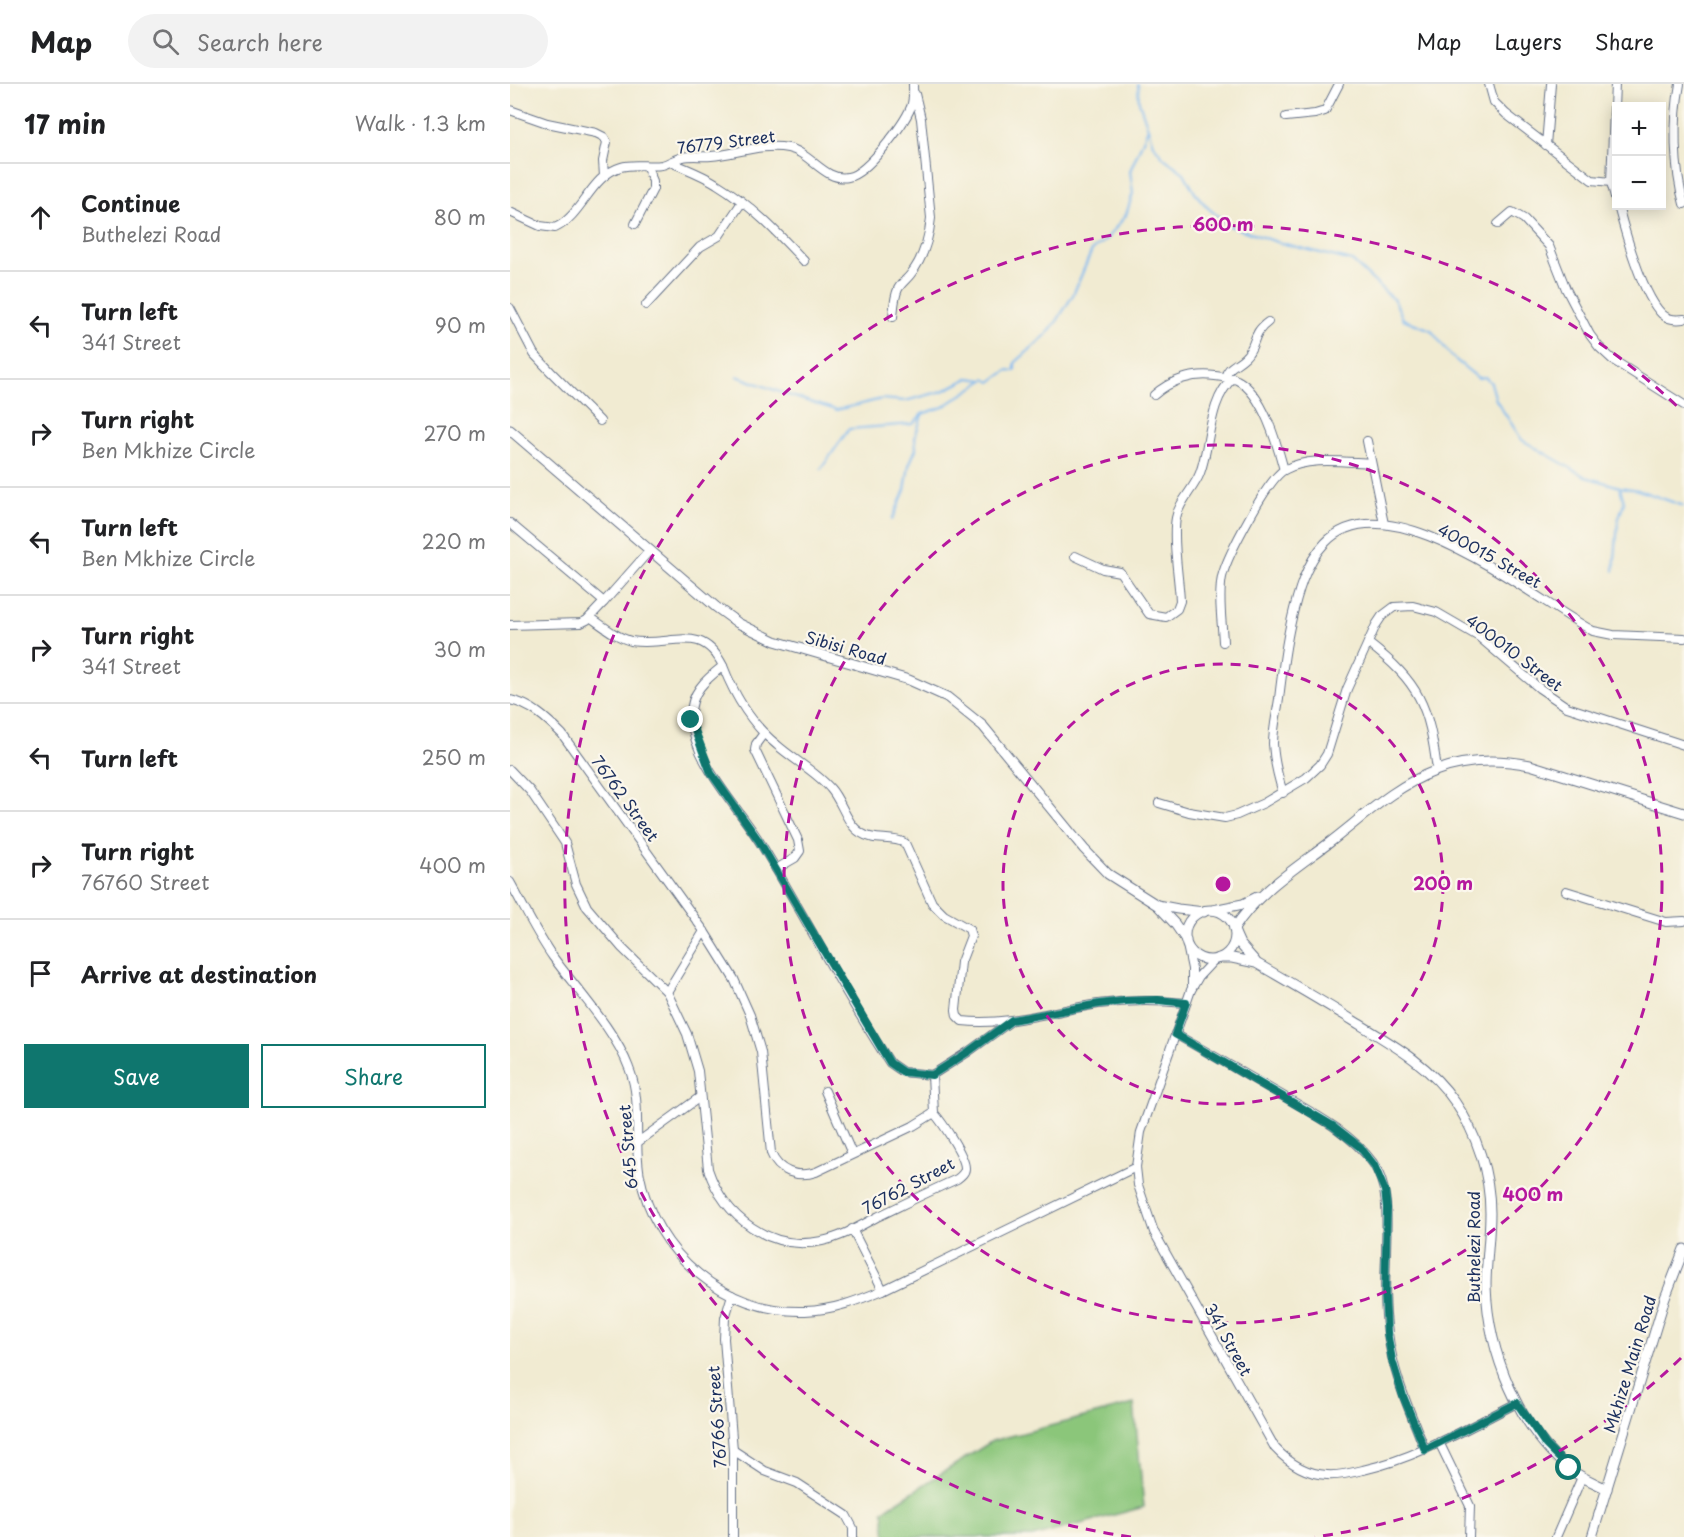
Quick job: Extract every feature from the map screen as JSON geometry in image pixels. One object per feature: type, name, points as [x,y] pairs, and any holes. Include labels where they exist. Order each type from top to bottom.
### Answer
[{"type":"street","points":[[1287,117],[1325,111],[1339,84]]},
{"type":"street","points":[[1489,84],[1491,95],[1499,108],[1592,180],[1611,182]]},
{"type":"street","points":[[1546,145],[1551,84]]},
{"type":"street","points":[[1612,186],[1615,84]]},
{"type":"street","points":[[1680,84],[1675,158],[1684,204]]},
{"type":"street","points":[[893,317],[897,292],[918,264],[930,233],[931,218],[921,119],[913,85]]},
{"type":"street","name":"76779 Street","points":[[604,176],[623,166],[647,167],[682,157],[709,156],[777,147],[790,148],[804,153],[831,175],[848,177],[863,170],[871,162],[907,115],[912,104],[913,85]]},
{"type":"street","points":[[510,110],[547,123],[596,133],[604,137],[606,142],[603,161],[604,176],[569,219],[555,228],[540,226],[510,212]]},
{"type":"street","points":[[671,162],[717,184],[742,202],[764,220],[804,261]]},
{"type":"street","points":[[635,224],[653,189],[647,167]]},
{"type":"street","points":[[646,305],[700,247],[719,236],[742,202]]},
{"type":"street","points":[[1619,210],[1636,266],[1654,303],[1665,316],[1676,320],[1684,319]]},
{"type":"street","points":[[1498,224],[1512,212],[1524,219],[1549,246],[1566,289],[1590,335],[1599,347],[1613,360],[1684,405]]},
{"type":"street","points":[[510,308],[534,354],[600,421]]},
{"type":"street","points":[[1075,556],[1103,568],[1120,572],[1146,611],[1152,615],[1166,617],[1177,609],[1180,601],[1175,533],[1178,512],[1200,475],[1218,399],[1229,378],[1229,368],[1245,357],[1252,348],[1258,331],[1268,322]]},
{"type":"street","points":[[1154,395],[1168,385],[1196,375],[1229,378],[1244,385],[1260,407],[1275,439],[1284,470]]},
{"type":"street","name":"Sibisi Road","points":[[510,430],[716,607],[757,634],[794,648],[919,684],[962,707],[983,726],[1099,866],[1125,886],[1157,905],[1175,924],[1187,943]]},
{"type":"street","points":[[1367,441],[1384,524]]},
{"type":"street","points":[[1222,642],[1221,588],[1224,571],[1268,487],[1284,470],[1313,462],[1371,463]]},
{"type":"street","points":[[510,523],[604,602]]},
{"type":"street","name":"400015 Street","points":[[1283,793],[1273,746],[1286,641],[1302,583],[1317,553],[1333,536],[1353,526],[1384,524],[1444,541],[1593,631],[1613,635],[1684,638]]},
{"type":"street","points":[[510,625],[584,622],[650,550]]},
{"type":"street","name":"400010 Street","points":[[1159,803],[1189,813],[1226,818],[1283,793],[1312,773],[1327,754],[1347,689],[1368,643],[1382,616],[1394,607],[1413,606],[1430,610],[1479,637],[1539,688],[1567,707],[1684,745]]},
{"type":"street","points":[[590,617],[628,640],[705,642],[723,666],[741,703],[764,733],[831,789],[857,831],[872,838],[905,843],[932,903],[944,915],[969,929],[971,936],[961,962],[956,1010],[962,1021],[982,1023],[1012,1020],[1125,1001],[1158,1000],[1186,1003]]},
{"type":"street","points":[[1368,643],[1401,671],[1419,695],[1431,728],[1437,770]]},
{"type":"street","points":[[723,666],[704,682],[693,698],[691,720],[711,773],[759,841],[890,1063],[903,1072],[932,1075],[1012,1020]]},
{"type":"street","name":"76762 Street","points":[[510,700],[527,705],[542,715],[562,734],[705,931],[734,979],[750,1015],[761,1052],[774,1160],[782,1168],[804,1175],[816,1172],[913,1126],[934,1113],[945,1126],[960,1155],[965,1166],[964,1173],[957,1179],[822,1241],[785,1242],[766,1236],[737,1218],[721,1198],[708,1169],[693,1050],[667,992],[622,948],[587,907],[576,884],[565,843],[530,791],[510,770]]},
{"type":"street","points":[[764,733],[756,744],[755,750],[798,840],[800,850],[795,858],[776,869]]},
{"type":"street","points":[[1216,959],[1231,948],[1234,931],[1245,913],[1264,893],[1406,784],[1437,770],[1459,764],[1510,761],[1684,813]]},
{"type":"street","name":"645 Street","points":[[510,882],[547,948],[618,1044],[624,1056],[634,1088],[639,1174],[644,1195],[662,1234],[687,1264],[703,1278],[732,1295],[767,1307],[803,1311],[849,1304],[883,1290],[1136,1167]]},
{"type":"street","points":[[1566,891],[1646,918],[1666,922],[1684,921]]},
{"type":"street","points":[[1187,943],[1187,926],[1197,915],[1243,903],[1264,893]]},
{"type":"street","name":"Sibisi Road","points":[[1157,905],[1207,911]]},
{"type":"street","name":"Buthelezi Road","points":[[1207,911],[1225,916],[1240,944],[1256,963]]},
{"type":"street","points":[[667,992],[705,931]]},
{"type":"street","name":"Buthelezi Road","points":[[1187,943],[1198,957],[1232,958],[1256,963],[1399,1048],[1429,1070],[1455,1103],[1467,1121],[1485,1168],[1490,1211],[1486,1284],[1490,1322],[1500,1365],[1517,1403],[1546,1445],[1563,1463],[1582,1477],[1607,1489]]},
{"type":"street","name":"341 Street","points":[[1187,943],[1192,969],[1191,990]]},
{"type":"street","name":"341 Street","points":[[1216,959],[1199,976],[1191,990],[1141,1132],[1136,1167],[1141,1198],[1154,1232],[1270,1439],[1282,1456],[1305,1471],[1337,1475],[1397,1462],[1517,1403]]},
{"type":"street","points":[[1175,1034],[1333,1126],[1360,1147],[1374,1165],[1385,1191],[1387,1208],[1385,1295],[1387,1332],[1392,1360],[1403,1396],[1425,1450]]},
{"type":"street","points":[[932,1075],[934,1113]]},
{"type":"street","points":[[825,1091],[852,1154]]},
{"type":"street","points":[[638,1142],[700,1097]]},
{"type":"street","points":[[852,1229],[883,1290]]},
{"type":"street","name":"Mkhize Main Road","points":[[1592,1537],[1665,1298],[1684,1249]]},
{"type":"street","name":"76766 Street","points":[[732,1295],[725,1318],[724,1339],[734,1450],[733,1537]]},
{"type":"street","points":[[1439,1443],[1470,1506],[1469,1537]]},
{"type":"street","points":[[734,1450],[765,1471],[796,1483],[846,1515],[853,1528],[853,1537]]},
{"type":"street","points":[[1556,1537],[1582,1477]]},
{"type":"green space","points":[[1134,1404],[1144,1507],[1032,1537],[886,1537],[883,1511],[992,1441]]},
{"type":"waterway","points":[[821,469],[849,429],[913,424],[922,414],[943,407],[986,379],[991,382],[1008,370],[1015,371],[1015,363],[1046,335],[1073,295],[1092,250],[1105,241],[1126,215],[1133,193],[1130,171],[1148,128],[1139,102],[1138,84]]},
{"type":"waterway","points":[[1148,128],[1153,144],[1164,158],[1184,173],[1195,193],[1208,208],[1230,226],[1277,242],[1352,261],[1395,301],[1403,319],[1431,330],[1452,357],[1478,378],[1485,377],[1491,383],[1496,400],[1522,440],[1586,477],[1638,490],[1684,506]]},
{"type":"waterway","points":[[737,376],[836,410],[882,399],[905,401],[943,391],[969,378],[984,380]]},
{"type":"waterway","points":[[892,520],[905,490],[909,465],[916,449],[915,437],[922,415]]},
{"type":"waterway","points":[[1614,571],[1618,521],[1624,502],[1620,488]]},
{"type":"route","points":[[691,720],[711,773],[759,841],[890,1063],[903,1072],[932,1075],[1012,1020],[1125,1001],[1158,1000],[1186,1003],[1175,1034],[1333,1126],[1360,1147],[1381,1178],[1387,1208],[1385,1295],[1387,1332],[1397,1379],[1425,1450],[1517,1403],[1546,1445],[1569,1468]]}]
